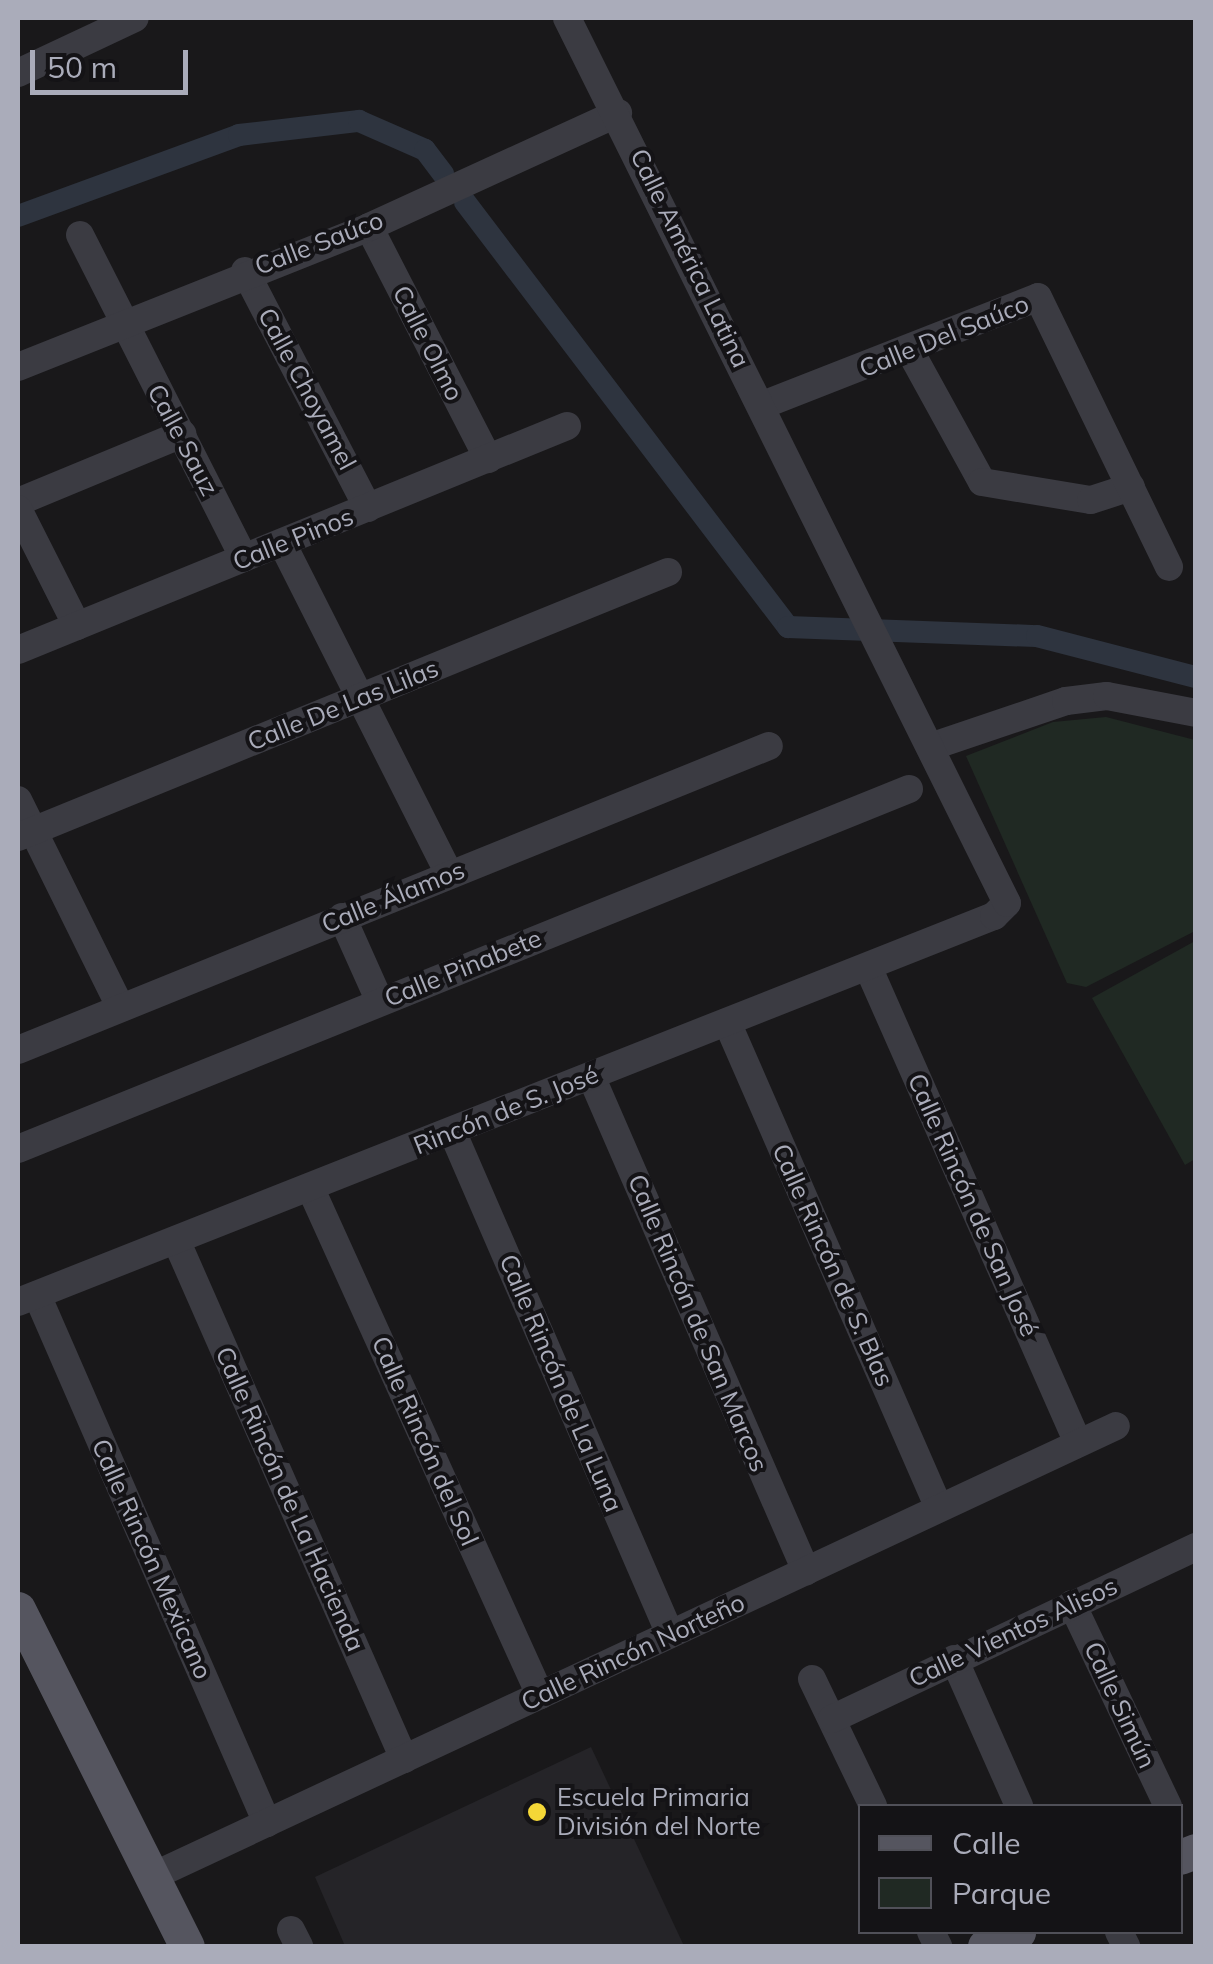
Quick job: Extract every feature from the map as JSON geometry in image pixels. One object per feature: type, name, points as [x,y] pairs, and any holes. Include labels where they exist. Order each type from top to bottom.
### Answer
[{"type":"main road","points":[[18,1611],[187,1946]]},
{"type":"main road","points":[[986,1946],[1013,1934]]},
{"type":"street","points":[[20,67],[134,18]]},
{"type":"street","name":"Calle América Latina","points":[[567,18],[1005,889],[1007,902],[994,916]]},
{"type":"street","name":"Calle Saúco","points":[[18,367],[245,271],[369,226],[618,113]]},
{"type":"street","name":"Calle Olmo","points":[[369,226],[488,459]]},
{"type":"street","name":"Calle Sauz","points":[[80,235],[119,324],[182,434],[244,558]]},
{"type":"street","name":"Calle Choyamel","points":[[245,271],[368,508]]},
{"type":"street","name":"Calle Del Saúco","points":[[763,405],[1042,299],[1131,488]]},
{"type":"street","points":[[910,351],[982,482],[1092,500],[1131,488],[1169,567]]},
{"type":"street","name":"Calle Pinos","points":[[18,650],[567,426]]},
{"type":"street","points":[[77,626],[18,506],[182,434]]},
{"type":"street","points":[[282,543],[449,874]]},
{"type":"street","name":"Calle De Las Lilas","points":[[25,834],[668,572]]},
{"type":"street","points":[[933,746],[1013,714],[1080,699],[1137,699],[1196,712]]},
{"type":"street","name":"Calle Álamos","points":[[18,1050],[769,746]]},
{"type":"street","name":"Calle Pinabete","points":[[18,1149],[909,789]]},
{"type":"street","points":[[18,800],[25,834],[122,1008]]},
{"type":"street","name":"Rincón de S. José","points":[[27,1299],[994,916]]},
{"type":"street","points":[[342,917],[380,1002]]},
{"type":"street","name":"Calle Rincón de San José","points":[[868,966],[1078,1444]]},
{"type":"street","name":"Calle Rincón de S. Blas","points":[[727,1022],[939,1508]]},
{"type":"street","name":"Calle Rincón de San Marcos","points":[[591,1076],[806,1571]]},
{"type":"street","name":"Calle Rincón de La Luna","points":[[452,1131],[670,1634]]},
{"type":"street","name":"Calle Rincón del Sol","points":[[310,1186],[540,1695]]},
{"type":"street","name":"Calle Rincón de La Hacienda","points":[[176,1240],[404,1759]]},
{"type":"street","name":"Calle Rincón Mexicano","points":[[27,1299],[266,1823]]},
{"type":"street","name":"Calle Rincón Norteño","points":[[152,1877],[1116,1426]]},
{"type":"street","name":"Calle Vientos Alisos","points":[[832,1720],[1072,1604],[1193,1554]]},
{"type":"street","name":"Calle Simún","points":[[1072,1604],[1167,1804]]},
{"type":"street","points":[[954,1659],[1018,1804]]},
{"type":"street","points":[[812,1679],[872,1804]]},
{"type":"shaded area","name":"Escuela Primaria División del Norte","points":[[591,1747],[684,1946],[345,1946],[315,1877]]},
{"type":"green space","points":[[1106,717],[1195,740],[1195,931],[1086,987],[1067,983],[966,756],[1053,722]]},
{"type":"green space","points":[[1195,941],[1195,1159],[1185,1165],[1092,998]]},
{"type":"waterway","points":[[18,216],[239,135],[359,121],[425,150],[443,174]]},
{"type":"waterway","points":[[465,202],[788,627],[1037,636],[1196,677]]},
{"type":"place","name":"Escuela Primaria División del Norte","points":[[537,1812]]}]
